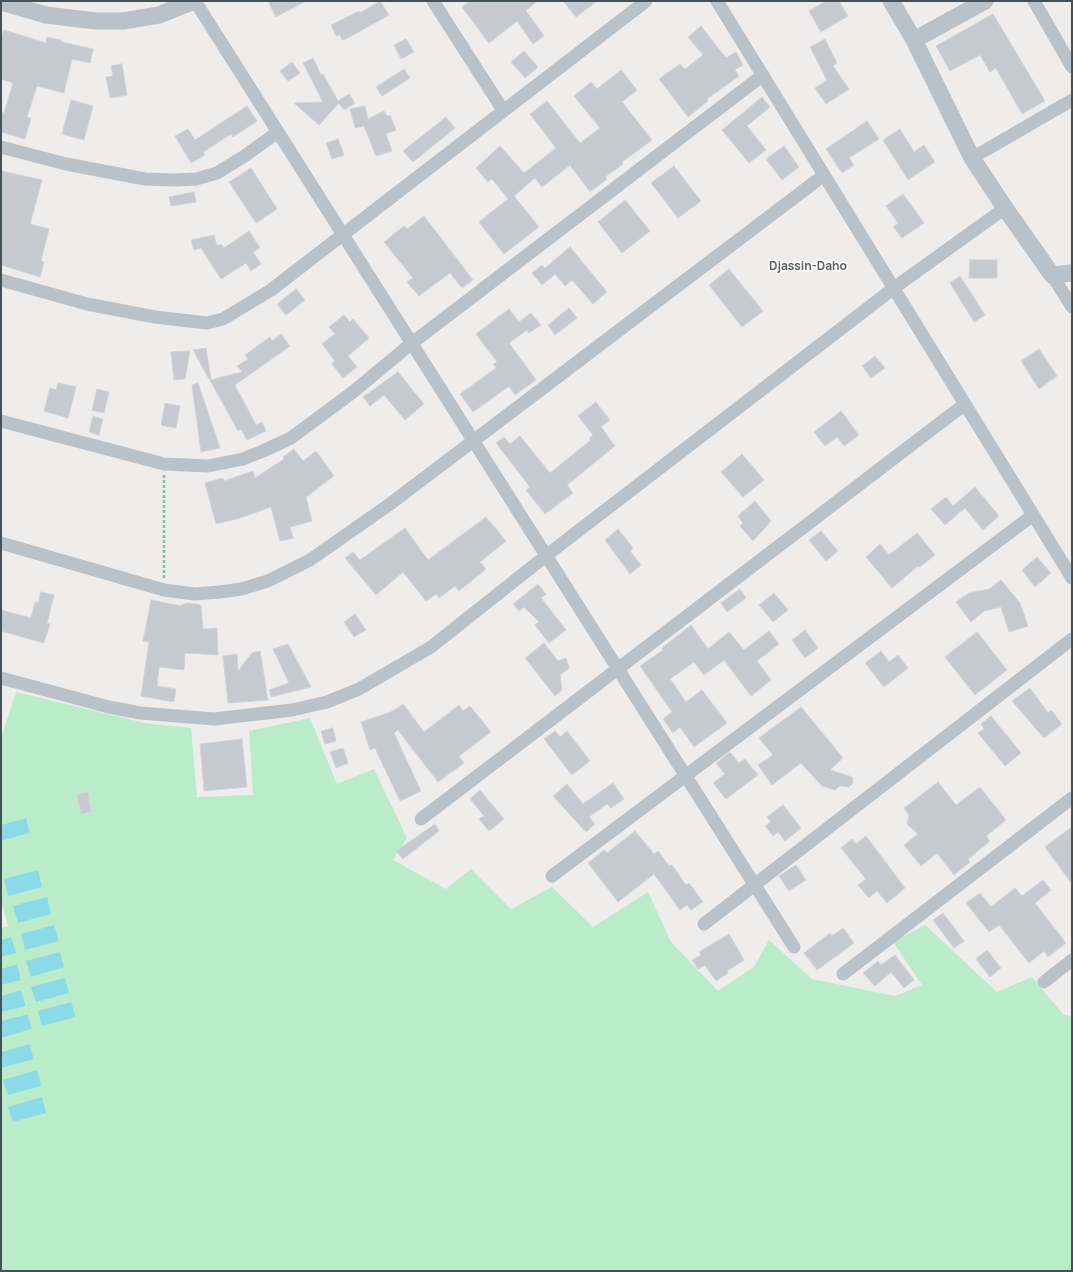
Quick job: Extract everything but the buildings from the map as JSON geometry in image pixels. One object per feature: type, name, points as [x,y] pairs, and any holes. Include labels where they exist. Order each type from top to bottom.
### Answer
[{"type":"street","points":[[1,2],[46,15],[96,21],[123,21],[159,15],[194,1],[756,884],[794,947]]},
{"type":"street","points":[[434,1],[503,110]]},
{"type":"street","points":[[1,280],[87,304],[155,317],[207,323],[223,319],[271,290],[646,1]]},
{"type":"street","points":[[717,1],[1072,578]]},
{"type":"street","points":[[891,1],[914,40],[972,158],[1052,275],[1072,308]]},
{"type":"street","points":[[914,40],[985,1]]},
{"type":"street","points":[[1034,1],[1068,51],[1072,67]]},
{"type":"street","points":[[1,421],[164,464],[193,466],[221,464],[256,453],[291,438],[353,392],[412,343],[763,76]]},
{"type":"street","points":[[972,158],[1072,100]]},
{"type":"street","points":[[1,147],[73,165],[145,179],[196,179],[217,173],[244,157],[278,132]]},
{"type":"street","points":[[1,543],[164,590],[194,594],[220,592],[241,589],[268,581],[310,560],[390,504],[824,175]]},
{"type":"street","points":[[1,678],[108,707],[170,716],[214,719],[292,710],[327,702],[360,689],[431,647],[546,555],[894,288],[1005,208]]},
{"type":"street","points":[[1052,275],[1072,273]]},
{"type":"street","points":[[421,819],[965,404]]},
{"type":"street","points":[[552,876],[1033,515]]},
{"type":"street","points":[[704,924],[1072,639]]},
{"type":"street","points":[[843,974],[1072,798]]},
{"type":"street","points":[[1044,982],[1072,960]]},
{"type":"path","points":[[164,464],[164,590]]},
{"type":"green space","points":[[16,692],[145,723],[191,728],[197,797],[253,795],[249,731],[310,718],[337,784],[374,769],[407,838],[393,860],[446,889],[471,869],[511,909],[552,887],[593,927],[648,892],[671,942],[718,991],[754,967],[769,940],[812,979],[895,996],[922,985],[893,942],[925,925],[997,992],[1032,977],[1063,1014],[1072,1017],[1072,1271],[1,1271],[1,1068],[33,1059],[29,1044],[1,1052],[1,1038],[32,1029],[28,1014],[1,1021],[1,1012],[26,1005],[21,990],[1,996],[1,985],[21,979],[16,964],[1,969],[1,957],[15,953],[11,938],[1,940],[1,928],[8,926],[3,907],[1,908],[1,841],[30,833],[26,818],[1,825],[1,738]]},
{"type":"water","points":[[26,818],[30,833],[1,841],[1,825]]},
{"type":"water","points":[[38,870],[42,887],[8,896],[4,879]]},
{"type":"water","points":[[47,897],[51,914],[18,923],[13,906]]},
{"type":"water","points":[[54,925],[59,941],[25,950],[21,934]]},
{"type":"water","points":[[11,937],[16,953],[1,957],[1,940]]},
{"type":"water","points":[[60,952],[64,967],[31,977],[26,961]]},
{"type":"water","points":[[17,964],[21,980],[1,985],[1,969]]},
{"type":"water","points":[[65,978],[69,993],[36,1002],[31,987]]},
{"type":"water","points":[[21,990],[26,1006],[1,1012],[1,996]]},
{"type":"water","points":[[71,1002],[76,1017],[42,1026],[38,1011]]},
{"type":"water","points":[[28,1014],[32,1029],[1,1038],[1,1021]]},
{"type":"water","points":[[29,1044],[34,1059],[1,1068],[1,1052]]},
{"type":"water","points":[[37,1070],[41,1086],[8,1095],[3,1080]]},
{"type":"water","points":[[42,1097],[46,1113],[13,1122],[8,1107]]},
{"type":"district","name":"Djassin-Daho","points":[[808,267]]}]
